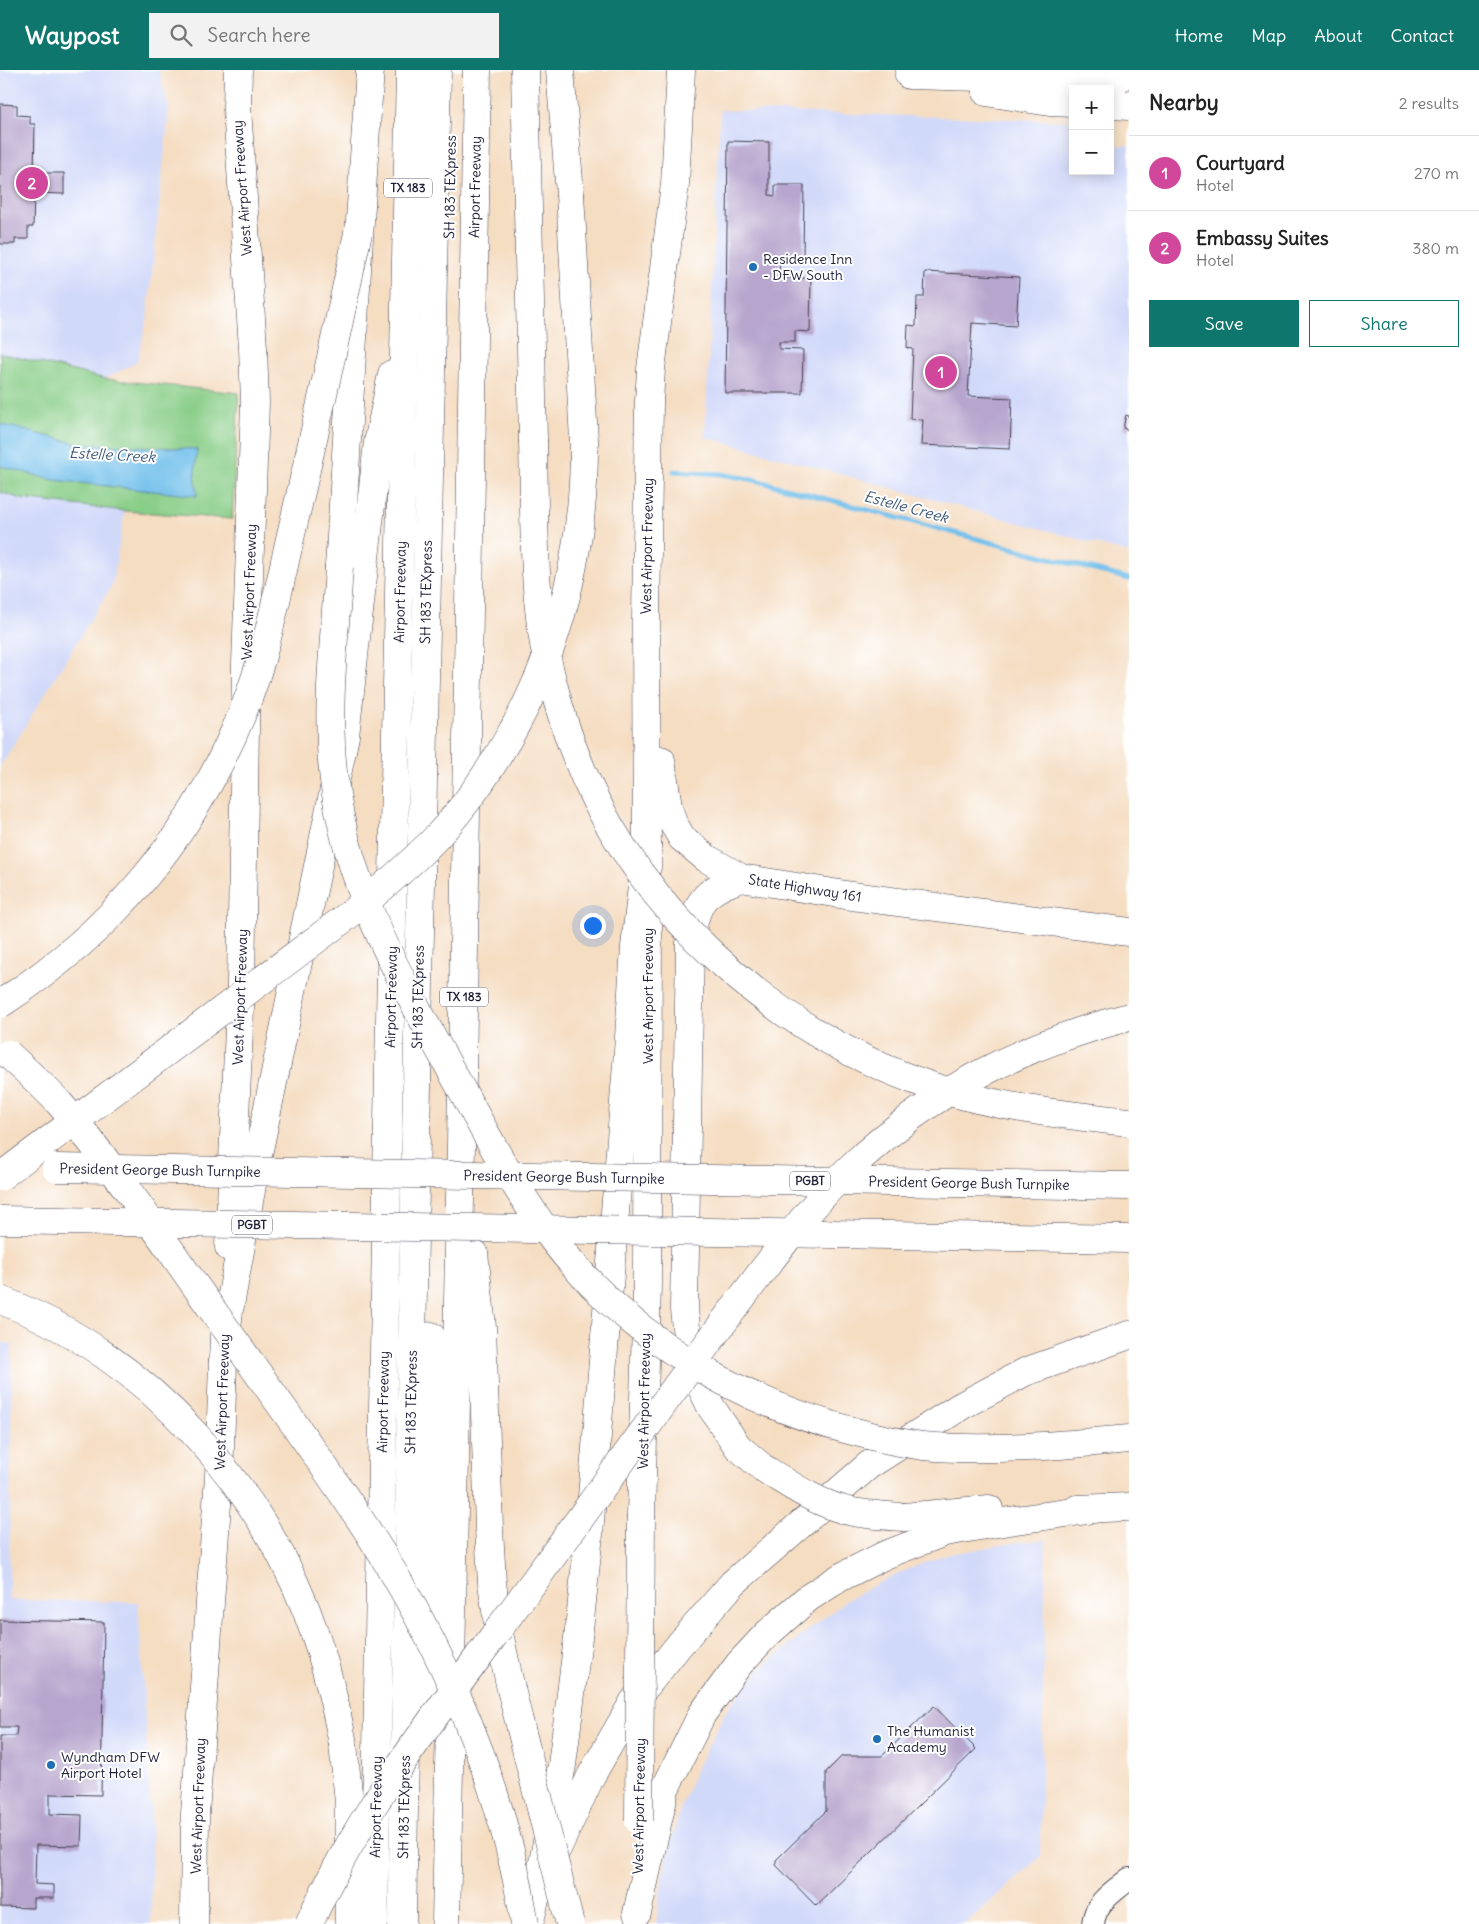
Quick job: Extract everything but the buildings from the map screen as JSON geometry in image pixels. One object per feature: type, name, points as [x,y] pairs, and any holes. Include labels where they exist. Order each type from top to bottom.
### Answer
[{"type":"main road","name":"West Airport Freeway","points":[[194,1924],[195,1814],[218,1476],[241,986],[246,664],[255,402],[237,108],[238,70]]},
{"type":"main road","points":[[370,70],[358,233],[356,301],[332,680],[334,778],[342,824],[354,870],[367,908],[380,937],[425,1022],[524,1200],[556,1244],[626,1316],[701,1369],[739,1390],[824,1424],[871,1436],[921,1445],[1003,1448],[1129,1439]]},
{"type":"main road","name":"Airport Freeway","points":[[374,1924],[389,1067],[410,70]]},
{"type":"main road","name":"SH 183 TEXpress","points":[[402,1924],[412,1308],[437,70]]},
{"type":"main road","name":"SH 183 TEXpress","points":[[419,1924],[427,1592],[452,70]]},
{"type":"main road","name":"Airport Freeway","points":[[446,1924],[461,1146],[477,70]]},
{"type":"main road","points":[[526,70],[533,440],[539,613],[552,680],[569,736],[596,800],[626,851],[669,909],[710,953],[773,1004],[807,1028],[848,1051],[888,1070],[937,1088],[1029,1109],[1129,1122]]},
{"type":"main road","points":[[0,1176],[320,937],[391,880],[433,840],[464,805],[516,726],[540,678],[560,622],[572,574],[580,526],[584,479],[584,440],[570,194],[560,70]]},
{"type":"main road","name":"West Airport Freeway","points":[[637,1919],[641,1516],[647,1284],[649,947],[646,622],[650,394],[675,184],[681,70]]},
{"type":"main road","points":[[679,125],[685,94],[698,70]]},
{"type":"main road","points":[[898,73],[1116,81],[1128,70]]},
{"type":"main road","points":[[898,73],[984,92],[1050,102],[1069,103]]},
{"type":"main road","points":[[1114,105],[1129,106]]},
{"type":"main road","points":[[0,1004],[56,965],[118,909],[172,843],[222,760],[243,712],[263,650],[316,427],[358,233]]},
{"type":"main road","points":[[223,1360],[229,1311],[254,1174],[345,736],[378,443],[406,307]]},
{"type":"main road","name":"State Highway 161","points":[[646,622],[664,788],[673,823],[682,838],[693,849],[741,878],[852,896],[1129,932]]},
{"type":"main road","points":[[529,1924],[562,1765],[589,1534],[635,947],[647,843]]},
{"type":"main road","points":[[741,878],[712,891],[701,901],[693,919],[690,943],[684,1309],[687,1337],[697,1378],[711,1407],[738,1447],[763,1468],[795,1488],[852,1512],[904,1517],[975,1509],[1095,1509],[1129,1507]]},
{"type":"main road","points":[[309,1924],[346,1848],[429,1722],[734,1307],[802,1220],[850,1168],[907,1120],[958,1085],[992,1066],[1042,1044],[1086,1028],[1129,1017]]},
{"type":"main road","points":[[0,1048],[58,1102],[98,1150],[368,1531],[425,1630],[472,1732],[492,1788],[510,1848],[525,1924]]},
{"type":"main road","points":[[461,1146],[482,1326],[488,1528],[492,1583],[500,1638],[511,1689],[570,1924]]},
{"type":"main road","name":"President George Bush Turnpike","points":[[0,1167],[1129,1186]]},
{"type":"main road","name":"PGBT","points":[[0,1220],[1129,1239]]},
{"type":"main road","points":[[0,1300],[61,1327],[102,1354],[142,1384],[185,1423],[223,1466],[252,1507],[275,1545],[296,1586],[316,1636],[329,1678],[343,1744],[349,1802],[349,1924]]},
{"type":"main road","points":[[538,1888],[591,1776],[634,1702],[680,1644],[733,1583],[869,1465],[960,1406],[1026,1372],[1129,1336]]},
{"type":"main road","points":[[637,1919],[665,1789],[702,1714],[738,1664],[766,1635],[808,1598],[841,1577],[885,1555],[945,1532],[1009,1520],[1095,1509]]},
{"type":"street","points":[[1093,1924],[1094,1913],[1103,1901],[1129,1880]]},
{"type":"shaded area","points":[[0,70],[159,70],[169,110],[147,320],[137,362],[105,379],[0,353]]},
{"type":"shaded area","points":[[720,110],[1069,121],[1069,175],[1114,175],[1114,145],[1129,146],[1129,553],[705,437]]},
{"type":"shaded area","points":[[0,492],[22,499],[125,511],[112,585],[0,767]]},
{"type":"shaded area","points":[[0,1343],[12,1343],[9,1600],[138,1602],[152,1828],[151,1924],[0,1924]]},
{"type":"shaded area","name":"The Humanist Academy","points":[[1046,1540],[1040,1857],[965,1924],[656,1924],[662,1880],[671,1841],[683,1801],[696,1769],[727,1709],[763,1666],[847,1600],[894,1575],[944,1555],[1019,1542]]},
{"type":"green space","points":[[0,353],[106,379],[239,393],[232,519],[125,511],[22,499],[0,492]]},
{"type":"water","points":[[0,424],[79,444],[197,449],[195,471],[197,496],[53,480],[0,466]]},
{"type":"waterway","name":"Estelle Creek","points":[[674,471],[720,474],[755,480],[1129,579]]},
{"type":"place","name":"Embassy Suites","points":[[32,183]]},
{"type":"place","name":"Residence Inn - DFW South","points":[[753,267]]},
{"type":"place","name":"Courtyard","points":[[941,372]]},
{"type":"place","name":"The Humanist Academy","points":[[877,1739]]},
{"type":"place","name":"Wyndham DFW Airport Hotel","points":[[51,1765]]}]
